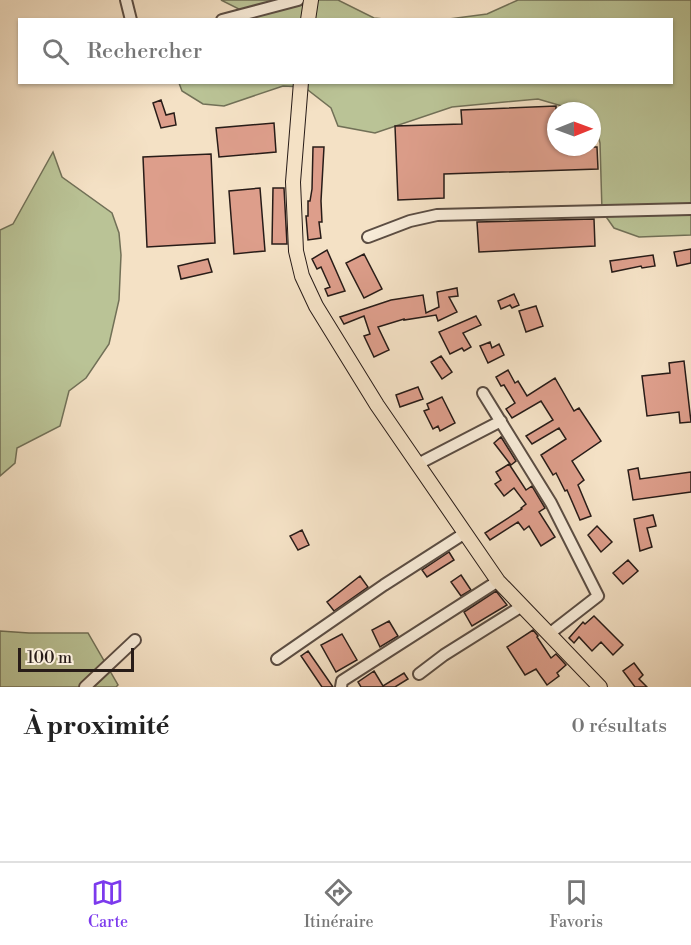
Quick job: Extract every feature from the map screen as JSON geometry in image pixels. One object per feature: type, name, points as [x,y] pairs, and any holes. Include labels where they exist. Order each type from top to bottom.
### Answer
[{"type":"main road","points":[[308,18],[311,0]]},
{"type":"main road","points":[[301,84],[293,182],[296,251],[302,276],[328,326],[377,405],[498,581],[600,687]]},
{"type":"street","points":[[126,0],[131,18]]},
{"type":"street","points":[[230,18],[298,0]]},
{"type":"street","points":[[368,237],[410,221],[437,215],[691,209]]},
{"type":"street","points":[[483,393],[551,503],[598,596],[549,634]]},
{"type":"street","points":[[418,464],[501,421]]},
{"type":"street","points":[[277,659],[384,585],[465,533]]},
{"type":"street","points":[[340,687],[342,681],[498,581]]},
{"type":"street","points":[[419,674],[444,655],[522,606]]},
{"type":"street","points":[[85,687],[135,640]]},
{"type":"green space","points":[[221,0],[338,0],[374,18],[251,18],[247,13]]},
{"type":"green space","points":[[518,0],[691,0],[691,235],[639,237],[614,228],[602,211],[601,102],[548,102],[538,99],[452,107],[375,133],[338,126],[331,108],[304,87],[283,86],[224,106],[203,104],[182,91],[179,84],[673,84],[673,18],[457,18],[487,14]]},
{"type":"green space","points":[[53,152],[62,177],[112,213],[119,233],[121,255],[119,300],[109,344],[86,378],[69,391],[60,426],[17,448],[15,463],[0,476],[0,230],[13,224]]},
{"type":"green space","points":[[0,631],[88,633],[118,685],[116,687],[0,687]]},
{"type":"building","points":[[161,100],[166,115],[174,113],[176,125],[161,128],[153,103]]},
{"type":"building","points":[[547,106],[547,156],[597,156],[598,169],[444,174],[444,198],[398,200],[395,126],[462,124],[461,110]]},
{"type":"building","points":[[274,123],[276,152],[219,157],[216,128]]},
{"type":"building","points":[[313,147],[324,147],[322,222],[319,222],[321,238],[308,240],[306,216],[308,216],[308,201],[310,201],[312,189]]},
{"type":"building","points":[[211,154],[215,243],[147,247],[143,157]]},
{"type":"building","points":[[260,188],[265,251],[234,254],[229,191]]},
{"type":"building","points":[[273,188],[284,188],[287,244],[272,244]]},
{"type":"building","points":[[594,219],[595,246],[479,252],[477,222]]},
{"type":"building","points":[[691,249],[691,263],[677,266],[674,252]]},
{"type":"building","points":[[327,250],[345,291],[328,296],[325,289],[330,287],[321,267],[317,269],[312,259]]},
{"type":"building","points":[[364,254],[382,289],[364,298],[346,263]]},
{"type":"building","points":[[653,255],[655,266],[642,268],[641,266],[612,272],[610,261]]},
{"type":"building","points":[[208,259],[212,272],[181,279],[178,266]]},
{"type":"building","points":[[457,288],[458,296],[449,297],[457,312],[438,321],[436,315],[404,319],[378,327],[389,350],[374,357],[364,336],[370,334],[364,316],[344,324],[340,317],[391,300],[423,295],[426,313],[439,307],[437,292]]},
{"type":"building","points":[[514,294],[519,305],[512,308],[510,305],[501,309],[498,301]]},
{"type":"building","points":[[536,306],[543,326],[526,332],[519,311]]},
{"type":"building","points":[[476,316],[481,325],[463,333],[471,347],[464,351],[462,348],[450,354],[439,332]]},
{"type":"building","points":[[490,342],[492,348],[499,344],[504,355],[488,363],[480,346]]},
{"type":"building","points":[[441,356],[452,372],[442,379],[431,362]]},
{"type":"building","points":[[684,361],[691,422],[680,423],[679,412],[647,416],[642,376],[670,373],[669,363]]},
{"type":"building","points":[[508,370],[515,383],[518,381],[527,396],[555,378],[574,411],[579,408],[601,441],[572,461],[584,480],[578,485],[591,516],[580,520],[567,490],[565,491],[556,473],[553,475],[541,455],[566,439],[559,428],[532,444],[526,436],[553,420],[541,401],[512,418],[506,409],[515,403],[496,377]]},
{"type":"building","points":[[418,387],[423,399],[400,407],[396,395]]},
{"type":"building","points":[[442,397],[455,423],[440,431],[438,426],[433,429],[424,411],[429,409],[427,404]]},
{"type":"building","points":[[501,437],[516,461],[511,465],[494,443]]},
{"type":"building","points":[[509,464],[526,490],[532,486],[545,508],[539,512],[555,537],[541,546],[529,526],[524,530],[518,522],[490,540],[485,533],[526,504],[514,488],[504,496],[495,484],[501,480],[496,472]]},
{"type":"building","points":[[638,468],[640,479],[691,472],[691,492],[633,500],[628,470]]},
{"type":"building","points":[[653,515],[656,526],[647,528],[652,547],[640,551],[634,519]]},
{"type":"building","points":[[597,526],[612,542],[601,552],[588,535]]},
{"type":"building","points":[[302,530],[309,545],[298,550],[290,536]]},
{"type":"building","points":[[449,552],[454,560],[427,577],[422,570]]},
{"type":"building","points":[[628,560],[638,571],[623,584],[613,573]]},
{"type":"building","points":[[461,575],[471,590],[461,596],[451,582]]},
{"type":"building","points":[[360,576],[368,587],[334,611],[327,602]]},
{"type":"building","points":[[496,591],[507,605],[472,626],[464,612]]},
{"type":"building","points":[[594,616],[623,645],[613,655],[601,642],[592,651],[579,637],[574,643],[569,638],[583,622],[585,624]]},
{"type":"building","points":[[389,621],[398,636],[380,647],[372,630]]},
{"type":"building","points":[[533,630],[551,658],[556,654],[566,665],[557,673],[559,676],[547,685],[536,669],[525,675],[507,647]]},
{"type":"building","points":[[342,634],[357,660],[336,672],[321,645]]},
{"type":"building","points":[[308,651],[333,687],[322,687],[301,656]]},
{"type":"building","points":[[634,663],[643,675],[639,679],[647,687],[635,687],[623,671]]},
{"type":"building","points":[[374,671],[383,686],[404,673],[408,679],[395,687],[361,687],[358,682]]}]
